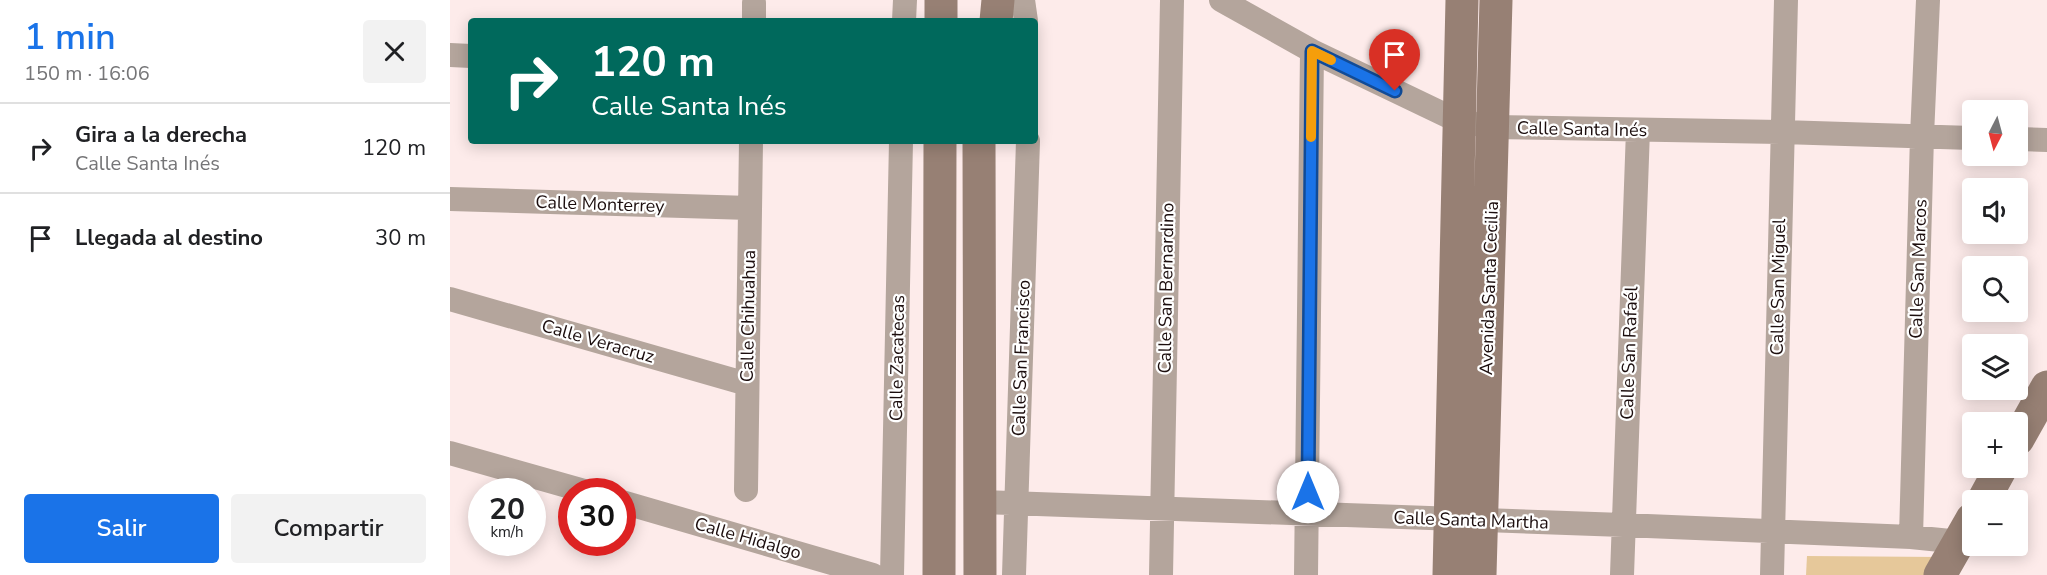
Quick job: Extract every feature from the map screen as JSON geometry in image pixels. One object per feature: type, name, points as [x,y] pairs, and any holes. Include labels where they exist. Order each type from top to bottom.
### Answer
[{"type":"street","points":[[904,18],[905,0]]},
{"type":"street","points":[[940,18],[941,0]]},
{"type":"street","points":[[996,18],[998,0]]},
{"type":"street","points":[[1023,0],[1026,18]]},
{"type":"street","name":"Calle San Bernardino","points":[[1161,575],[1172,0]]},
{"type":"street","name":"Calle Santa Inés","points":[[1221,0],[1312,51],[1458,121],[1493,127],[1962,138]]},
{"type":"street","name":"Avenida Santa Cecilia","points":[[1462,0],[1458,121],[1466,520],[1480,575]]},
{"type":"street","name":"Avenida Santa Cecilia","points":[[1449,575],[1466,520],[1493,127],[1496,0]]},
{"type":"street","name":"Calle San Miguel","points":[[1772,575],[1786,0]]},
{"type":"street","name":"Calle San Marcos","points":[[1911,537],[1928,0]]},
{"type":"street","points":[[1306,575],[1312,51]]},
{"type":"street","points":[[450,55],[468,56]]},
{"type":"street","name":"Calle San Rafaél","points":[[1622,575],[1638,130]]},
{"type":"street","points":[[2028,140],[2047,140]]},
{"type":"street","name":"Calle Chihuahua","points":[[746,490],[751,144]]},
{"type":"street","name":"Calle Zacatecas","points":[[892,575],[902,144]]},
{"type":"street","points":[[939,575],[940,144]]},
{"type":"street","name":"Calle San Francisco","points":[[980,144],[980,575]]},
{"type":"street","name":"Calle San Francisco","points":[[1014,575],[1028,144]]},
{"type":"street","name":"Calle Monterrey","points":[[450,199],[750,208]]},
{"type":"street","name":"Calle Veracruz","points":[[450,299],[747,384]]},
{"type":"street","points":[[2028,422],[2047,387]]},
{"type":"street","points":[[450,453],[558,484]]},
{"type":"street","name":"Calle Santa Martha","points":[[981,502],[1911,537],[1962,531]]},
{"type":"street","name":"Calle Hidalgo","points":[[636,506],[873,575]]},
{"type":"street","points":[[1940,575],[1962,538]]},
{"type":"shaded area","points":[[1807,556],[1941,557],[1931,575],[1806,575]]},
{"type":"slow traffic","points":[[1311,137],[1312,51],[1331,60]]},
{"type":"route","points":[[1308,492],[1312,51],[1395,91]]}]
